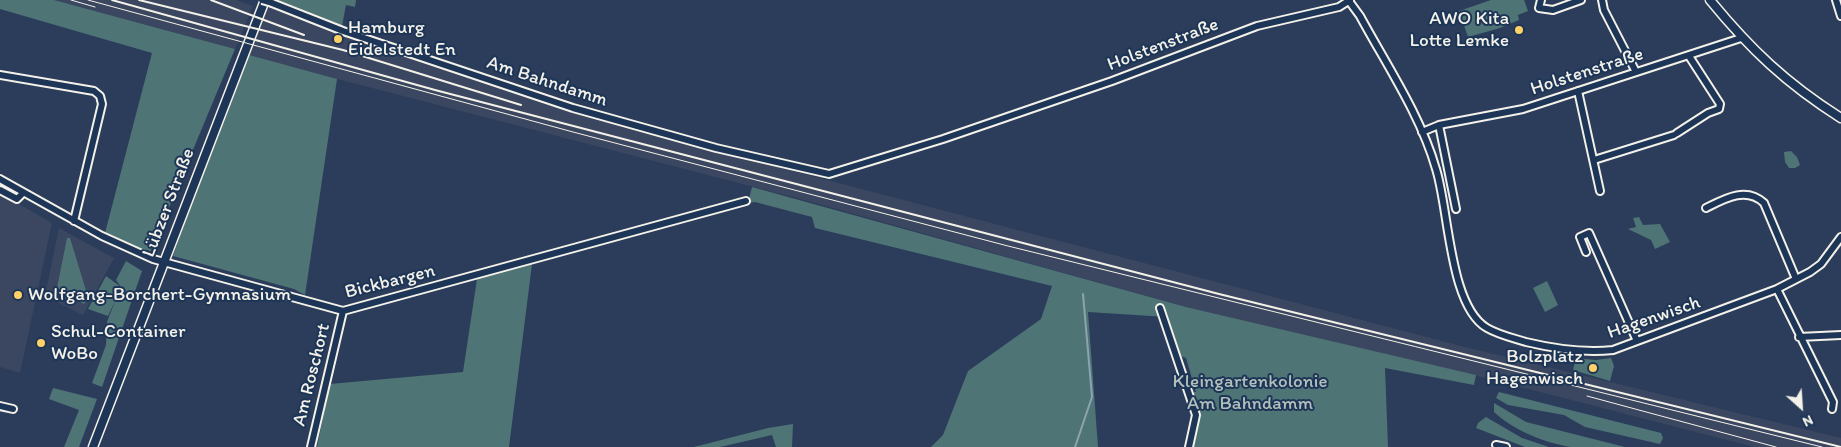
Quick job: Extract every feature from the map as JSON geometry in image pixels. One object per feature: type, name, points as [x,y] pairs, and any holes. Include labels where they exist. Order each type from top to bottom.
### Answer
[{"type":"street","points":[[1541,0],[1539,8],[1553,10],[1582,0]]},
{"type":"street","points":[[1602,0],[1604,10],[1636,72]]},
{"type":"street","points":[[1710,0],[1741,38],[1786,79],[1841,118]]},
{"type":"street","points":[[1836,0],[1841,16]]},
{"type":"street","name":"Am Bahndamm","points":[[266,1],[343,31],[573,108],[725,150],[829,174]]},
{"type":"street","name":"Lübzer Straße","points":[[93,447],[266,1]]},
{"type":"street","name":"Holstenstraße","points":[[829,174],[943,139],[1065,97],[1257,26],[1339,7],[1349,1],[1360,16],[1422,132],[1439,125],[1522,109],[1741,38]]},
{"type":"street","points":[[1594,160],[1675,134],[1708,113],[1720,109],[1720,104],[1689,56]]},
{"type":"street","points":[[0,75],[94,91],[100,96],[102,104],[74,221]]},
{"type":"street","points":[[1578,91],[1600,191]]},
{"type":"street","points":[[1439,125],[1456,209]]},
{"type":"street","name":"Hagenwisch","points":[[1422,132],[1437,169],[1461,290],[1468,309],[1485,327],[1501,335],[1567,350],[1590,352],[1613,350],[1777,289],[1810,272],[1820,264],[1841,238]]},
{"type":"street","name":"Bickbargen","points":[[0,179],[102,236],[164,262],[343,311],[746,201]]},
{"type":"street","name":"Bickbargen","points":[[0,190],[17,199],[24,193]]},
{"type":"street","points":[[1706,208],[1735,195],[1759,198],[1764,203],[1796,279]]},
{"type":"street","points":[[1586,252],[1580,237],[1589,233],[1637,341]]},
{"type":"street","points":[[1777,289],[1799,337],[1833,402],[1832,409]]},
{"type":"street","points":[[1160,308],[1196,415],[1189,447]]},
{"type":"street","name":"Am Roschort","points":[[311,447],[343,311]]},
{"type":"street","points":[[1799,337],[1841,335]]},
{"type":"street","points":[[0,406],[13,409]]},
{"type":"street","points":[[1497,446],[1506,447]]},
{"type":"shaded area","points":[[54,0],[236,0],[253,6],[235,49]]},
{"type":"shaded area","points":[[267,7],[525,96],[705,148],[1461,346],[1841,438],[1841,447],[1754,447],[1486,378],[1186,307],[804,200],[276,63],[249,55]]},
{"type":"shaded area","name":"Wolfgang-Borchert-Gymnasium","points":[[0,193],[52,223],[20,373],[0,367]]},
{"type":"shaded area","points":[[59,228],[114,258],[83,315],[45,296]]},
{"type":"green space","points":[[0,0],[54,0],[235,49],[150,253],[105,233],[152,53],[0,9]]},
{"type":"green space","points":[[276,0],[356,0],[355,7],[346,5],[342,26]]},
{"type":"green space","points":[[1491,0],[1524,0],[1528,11],[1518,15],[1519,20],[1500,28],[1468,37],[1459,11]]},
{"type":"green space","points":[[249,55],[337,79],[305,295],[294,289],[173,256],[203,171]]},
{"type":"green space","points":[[1791,151],[1797,157],[1800,165],[1795,168],[1789,168],[1785,162],[1784,152]]},
{"type":"green space","name":"Kleingartenkolonie Am Bahndamm","points":[[752,187],[1186,307],[1476,375],[1474,385],[1385,368],[1388,447],[1192,447],[1199,416],[1192,392],[1196,392],[1186,358],[1180,356],[1167,317],[1088,312],[1098,447],[931,447],[943,435],[968,371],[1041,319],[1052,286],[815,228],[812,217],[755,202],[748,203]]},
{"type":"green space","points":[[1639,217],[1643,225],[1660,224],[1670,242],[1655,249],[1651,240],[1628,229],[1636,227],[1633,218]]},
{"type":"green space","points":[[67,238],[70,238],[88,297],[84,304],[57,288]]},
{"type":"green space","points":[[126,261],[142,271],[102,387],[92,383],[106,345],[107,322],[115,301],[108,316],[88,309],[106,276],[121,287],[116,280]]},
{"type":"green space","points":[[532,264],[509,447],[317,447],[330,384],[463,372],[477,279]]},
{"type":"green space","points":[[1547,281],[1558,305],[1545,312],[1533,288]]},
{"type":"green space","name":"Bolzplatz Hagenwisch","points":[[1576,358],[1596,360],[1611,358],[1614,366],[1610,381],[1573,370]]},
{"type":"green space","points":[[53,388],[97,399],[79,447],[64,447],[79,410],[49,399]]},
{"type":"green space","points":[[1499,392],[1661,433],[1663,438],[1660,444],[1585,427],[1564,415],[1508,405],[1496,398]]},
{"type":"green space","points":[[1494,403],[1526,422],[1625,447],[1571,447],[1540,439],[1502,419],[1494,412]]},
{"type":"green space","points":[[1486,417],[1522,438],[1549,447],[1525,447],[1476,428],[1478,423]]},
{"type":"green space","points":[[793,424],[792,447],[776,447],[772,435],[720,447],[694,447],[768,428]]},
{"type":"waterway","points":[[1075,447],[1092,397],[1083,294]]},
{"type":"tram line","points":[[71,0],[95,7]]},
{"type":"tram line","points":[[88,0],[573,132],[1008,246],[1822,447]]},
{"type":"tram line","points":[[1587,396],[1776,447]]},
{"type":"railway","points":[[112,0],[435,90],[1219,294],[1841,447]]},
{"type":"railway","points":[[139,0],[343,50],[521,105]]},
{"type":"railway","points":[[211,0],[304,35]]},
{"type":"place","name":"AWO Kita Lotte Lemke","points":[[1519,30]]},
{"type":"place","name":"Hamburg Eidelstedt En","points":[[338,39]]},
{"type":"place","name":"Wolfgang-Borchert-Gymnasium","points":[[18,295]]},
{"type":"place","name":"Schul-Container WoBo","points":[[41,343]]},
{"type":"place","name":"Bolzplatz Hagenwisch","points":[[1593,368]]}]
